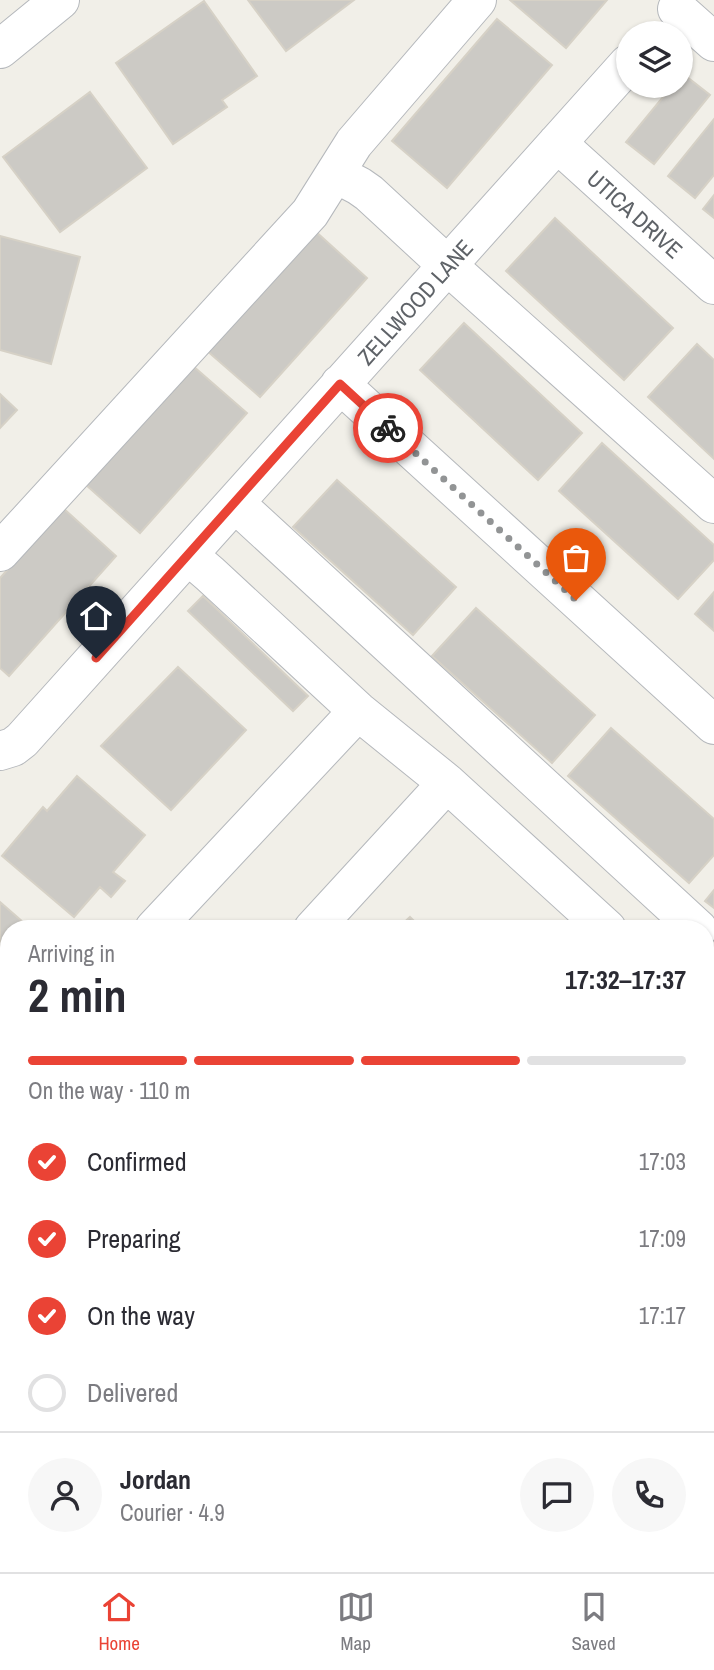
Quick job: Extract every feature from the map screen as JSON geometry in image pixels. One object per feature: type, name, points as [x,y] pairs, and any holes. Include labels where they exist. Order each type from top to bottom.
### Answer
[{"type":"street","points":[[0,49],[60,0]]},
{"type":"street","points":[[0,552],[310,213],[354,144],[477,0]]},
{"type":"street","points":[[673,14],[714,42]]},
{"type":"street","name":"ZELLWOOD LANE","points":[[0,751],[13,747],[22,740],[616,78]]},
{"type":"street","name":"UTICA DRIVE","points":[[557,144],[714,285]]},
{"type":"street","points":[[336,174],[369,193],[714,503]]},
{"type":"street","points":[[340,384],[714,725]]},
{"type":"street","points":[[234,503],[688,920]]},
{"type":"street","points":[[189,556],[358,711],[447,783],[597,920]]},
{"type":"street","points":[[169,920],[358,711]]},
{"type":"street","points":[[321,920],[447,783]]},
{"type":"building","points":[[248,0],[354,0],[286,51]]},
{"type":"building","points":[[510,0],[607,0],[566,48]]},
{"type":"building","points":[[204,1],[257,76],[222,100],[227,107],[173,144],[116,63]]},
{"type":"building","points":[[497,19],[552,65],[447,188],[392,141]]},
{"type":"building","points":[[693,82],[710,95],[654,164],[626,142],[662,98],[693,98]]},
{"type":"building","points":[[90,92],[147,168],[60,232],[3,157]]},
{"type":"building","points":[[714,119],[714,175],[695,198],[668,176]]},
{"type":"building","points":[[714,195],[714,218],[703,209]]},
{"type":"building","points":[[555,218],[673,328],[624,380],[506,271]]},
{"type":"building","points":[[314,230],[367,278],[260,397],[206,350]]},
{"type":"building","points":[[0,236],[80,257],[51,364],[0,350]]},
{"type":"building","points":[[464,323],[582,433],[538,480],[420,370]]},
{"type":"building","points":[[697,344],[714,360],[714,459],[648,397]]},
{"type":"building","points":[[193,366],[247,413],[140,533],[86,485]]},
{"type":"building","points":[[0,394],[17,410],[0,428]]},
{"type":"building","points":[[602,443],[714,545],[714,560],[678,599],[559,491]]},
{"type":"building","points":[[337,480],[456,587],[413,635],[293,527]]},
{"type":"building","points":[[63,508],[116,556],[9,676],[0,668],[0,578]]},
{"type":"building","points":[[714,592],[714,631],[695,614]]},
{"type":"building","points":[[203,596],[308,696],[293,711],[188,611]]},
{"type":"building","points":[[476,608],[595,715],[552,763],[432,656]]},
{"type":"building","points":[[178,667],[246,730],[171,810],[101,746]]},
{"type":"building","points":[[611,728],[714,819],[714,855],[689,883],[568,776]]},
{"type":"building","points":[[77,776],[145,835],[113,872],[125,881],[111,897],[100,887],[74,917],[2,856],[43,807],[47,811]]},
{"type":"building","points":[[714,890],[714,908],[705,901]]},
{"type":"building","points":[[0,902],[21,920],[0,920]]},
{"type":"way so far","points":[[388,428],[576,600]]},
{"type":"route","points":[[96,658],[340,384],[388,428]]}]
